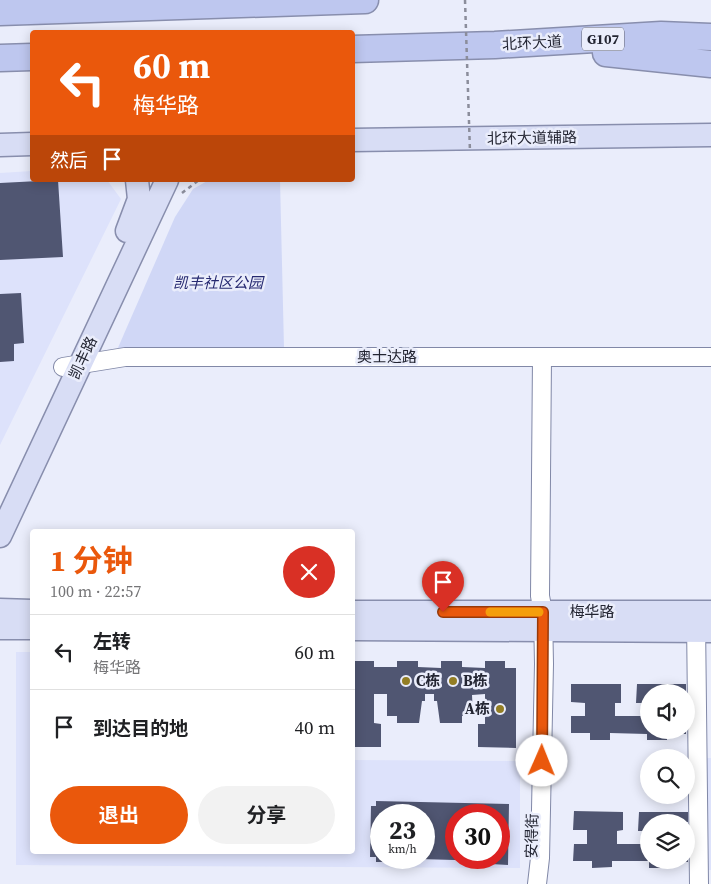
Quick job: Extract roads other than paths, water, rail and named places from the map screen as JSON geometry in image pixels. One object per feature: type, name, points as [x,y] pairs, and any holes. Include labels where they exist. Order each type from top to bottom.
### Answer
[{"type":"highway","points":[[0,12],[365,0]]},
{"type":"highway","points":[[0,3],[61,11]]},
{"type":"highway","name":"北环大道","points":[[355,49],[495,45],[661,35],[711,37]]},
{"type":"highway","points":[[495,45],[646,55],[711,64]]},
{"type":"highway","points":[[0,58],[30,57]]},
{"type":"main road","points":[[104,8],[130,0]]},
{"type":"main road","name":"北环大道辅路","points":[[355,140],[711,135]]},
{"type":"main road","points":[[0,145],[30,144]]},
{"type":"main road","name":"凯丰路","points":[[0,536],[136,212],[140,191],[138,182]]},
{"type":"main road","name":"凯丰路","points":[[0,502],[72,366],[172,190]]},
{"type":"main road","points":[[0,610],[30,610]]},
{"type":"main road","name":"梅华路","points":[[355,612],[703,621]]},
{"type":"main road","name":"梅华路","points":[[355,629],[539,616]]},
{"type":"main road","points":[[0,628],[30,628]]},
{"type":"street","points":[[539,616],[542,356]]},
{"type":"street","name":"奥士达路","points":[[72,366],[125,358],[711,357]]},
{"type":"street","name":"安得街","points":[[528,884],[531,856],[539,616]]},
{"type":"street","name":"安得街","points":[[537,884],[540,858],[539,616]]},
{"type":"street","points":[[699,884],[703,621]]},
{"type":"place","name":"C栋","points":[[406,681]]},
{"type":"place","name":"B栋","points":[[453,681]]},
{"type":"place","name":"A栋","points":[[500,709]]},
{"type":"park label","name":"凯丰社区公园","points":[[218,283]]}]
